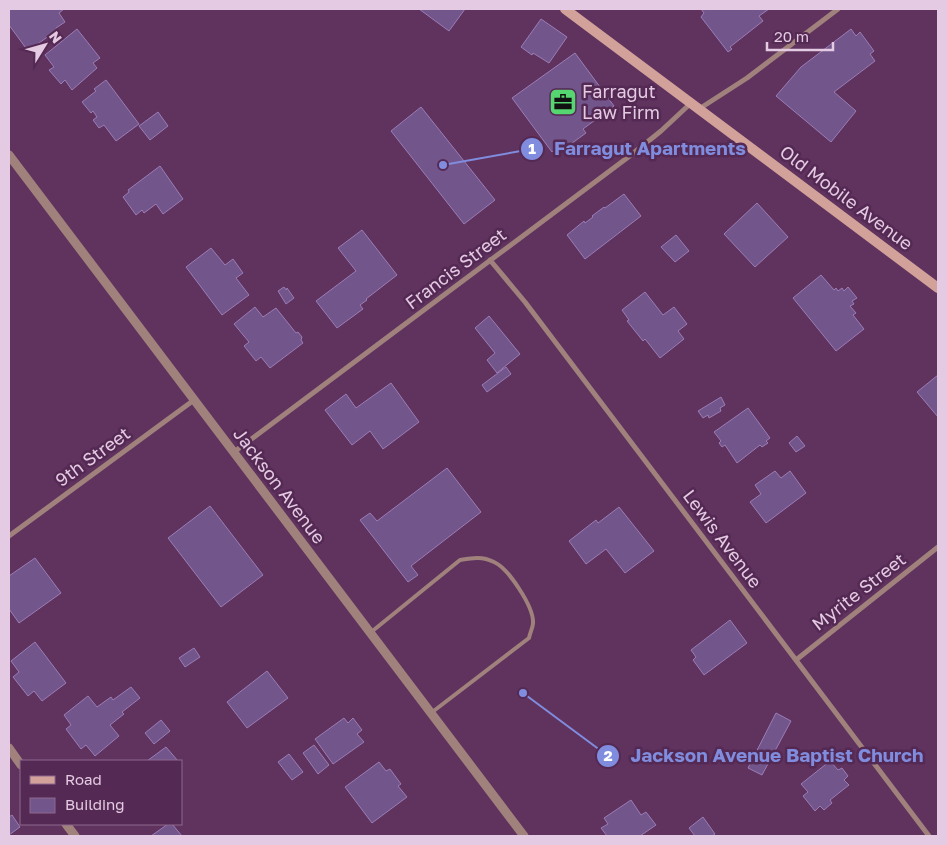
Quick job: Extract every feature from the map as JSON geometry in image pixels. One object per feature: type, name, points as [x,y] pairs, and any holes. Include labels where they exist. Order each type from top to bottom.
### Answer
[{"type":"main road","name":"Old Mobile Avenue","points":[[566,9],[938,288]]},
{"type":"street","name":"Francis Street","points":[[234,452],[695,106],[747,78],[838,9]]},
{"type":"street","name":"Jackson Avenue","points":[[9,155],[524,836]]},
{"type":"street","name":"Lewis Avenue","points":[[490,260],[525,302],[930,836]]},
{"type":"street","name":"9th Street","points":[[9,536],[194,400]]},
{"type":"street","name":"Myrite Street","points":[[796,660],[938,547]]},
{"type":"street","points":[[9,748],[20,764]]},
{"type":"street","points":[[67,825],[75,836]]},
{"type":"lane","points":[[370,633],[460,560],[478,557],[496,562],[525,595],[534,621],[529,638],[430,713]]},
{"type":"building","points":[[9,9],[64,9],[59,13],[65,22],[28,51],[9,25]]},
{"type":"building","points":[[419,9],[465,9],[449,31]]},
{"type":"building","points":[[701,9],[769,9],[759,16],[763,21],[730,47],[732,49],[728,52],[701,17],[704,13]]},
{"type":"building","points":[[541,19],[567,37],[549,63],[521,47]]},
{"type":"building","points":[[77,29],[100,58],[93,63],[97,68],[72,90],[65,80],[61,84],[49,70],[54,67],[45,55]]},
{"type":"building","points":[[851,29],[856,36],[860,32],[874,51],[870,54],[875,61],[834,92],[856,111],[831,142],[776,96],[801,67]]},
{"type":"building","name":"Farragut Law Firm","points":[[575,53],[614,106],[583,129],[586,133],[557,154],[554,150],[552,152],[512,98]]},
{"type":"building","points":[[106,80],[139,124],[116,141],[104,125],[99,128],[93,120],[97,117],[82,102]]},
{"type":"building","points":[[421,107],[495,200],[464,224],[391,131]]},
{"type":"building","points":[[158,112],[168,126],[150,140],[139,126]]},
{"type":"building","points":[[160,166],[183,199],[163,214],[156,204],[144,213],[142,210],[136,215],[123,197],[129,192],[128,190]]},
{"type":"building","points":[[624,194],[641,216],[585,259],[567,235]]},
{"type":"building","points":[[757,203],[788,237],[755,267],[724,234]]},
{"type":"building","points":[[362,230],[397,275],[360,305],[363,309],[337,328],[316,301],[356,271],[338,248]]},
{"type":"building","points":[[676,235],[689,251],[675,262],[661,247]]},
{"type":"building","points":[[211,248],[225,265],[233,259],[243,273],[236,278],[249,295],[222,315],[186,267]]},
{"type":"building","points":[[821,275],[834,290],[836,288],[838,291],[842,288],[844,291],[848,287],[857,298],[852,301],[854,304],[850,306],[856,313],[853,315],[864,329],[836,351],[793,298]]},
{"type":"building","points":[[284,287],[286,290],[287,288],[294,298],[286,304],[278,291]]},
{"type":"building","points":[[645,292],[663,315],[674,307],[687,324],[678,331],[684,339],[660,358],[627,321],[629,320],[622,310]]},
{"type":"building","points":[[255,307],[263,317],[276,308],[296,333],[298,332],[302,337],[303,343],[270,368],[261,357],[256,361],[244,346],[249,342],[234,324]]},
{"type":"building","points":[[489,316],[520,354],[497,373],[487,360],[495,353],[475,328]]},
{"type":"building","points":[[506,367],[511,374],[487,392],[482,385]]},
{"type":"building","points":[[938,375],[938,417],[917,392]]},
{"type":"building","points":[[391,383],[419,422],[383,449],[370,431],[352,445],[325,410],[346,394],[356,408]]},
{"type":"building","points":[[721,397],[725,405],[720,408],[721,411],[709,418],[708,415],[703,418],[698,411]]},
{"type":"building","points":[[748,408],[770,438],[766,441],[768,443],[762,447],[760,445],[737,463],[725,445],[722,447],[719,443],[721,441],[714,432]]},
{"type":"building","points":[[797,436],[805,446],[796,452],[789,443]]},
{"type":"building","points":[[447,468],[481,512],[411,566],[418,575],[408,582],[360,520],[370,513],[377,521]]},
{"type":"building","points":[[775,471],[781,478],[790,471],[806,493],[766,523],[750,502],[761,494],[755,485]]},
{"type":"building","points":[[210,506],[263,575],[221,607],[168,538]]},
{"type":"building","points":[[619,507],[654,551],[625,573],[606,549],[586,564],[569,541],[596,520],[598,523]]},
{"type":"building","points":[[35,558],[61,593],[19,623],[9,609],[9,576]]},
{"type":"building","points":[[730,620],[747,643],[704,675],[693,660],[696,657],[691,650]]},
{"type":"building","points":[[35,642],[66,683],[42,701],[34,691],[28,696],[13,677],[19,672],[11,661]]},
{"type":"building","points":[[194,648],[200,657],[185,667],[179,658]]},
{"type":"building","points":[[267,671],[288,698],[247,728],[227,702]]},
{"type":"building","points":[[131,687],[140,698],[122,712],[124,714],[110,725],[119,736],[95,756],[86,745],[81,749],[66,729],[71,725],[64,715],[88,696],[97,707],[111,697],[113,700]]},
{"type":"building","points":[[776,713],[791,721],[762,775],[748,768]]},
{"type":"building","points":[[344,718],[348,723],[353,718],[362,730],[357,734],[364,742],[333,764],[315,739]]},
{"type":"building","points":[[161,720],[170,731],[154,744],[145,733]]},
{"type":"building","points":[[314,745],[329,765],[318,774],[303,753]]},
{"type":"building","points":[[166,747],[177,760],[148,760]]},
{"type":"building","points":[[289,754],[303,772],[292,780],[278,762]]},
{"type":"building","points":[[830,761],[838,770],[842,768],[848,776],[844,780],[849,785],[830,800],[832,803],[824,810],[820,806],[815,811],[803,796],[808,792],[801,784]]},
{"type":"building","points":[[379,762],[386,771],[390,769],[401,784],[398,786],[407,797],[372,823],[345,787]]},
{"type":"building","points":[[631,800],[641,815],[646,812],[656,825],[640,836],[607,836],[601,828],[608,824],[604,818]]},
{"type":"building","points":[[12,815],[20,827],[9,835],[9,817]]},
{"type":"building","points":[[703,817],[715,834],[712,836],[695,836],[689,828]]},
{"type":"building","points":[[167,825],[173,825],[182,836],[151,836]]},
{"type":"place","name":"Farragut Law Firm","points":[[563,102]]},
{"type":"place","name":"Farragut Apartments","points":[[443,165]]},
{"type":"place","name":"Jackson Avenue Baptist Church","points":[[523,693]]}]
